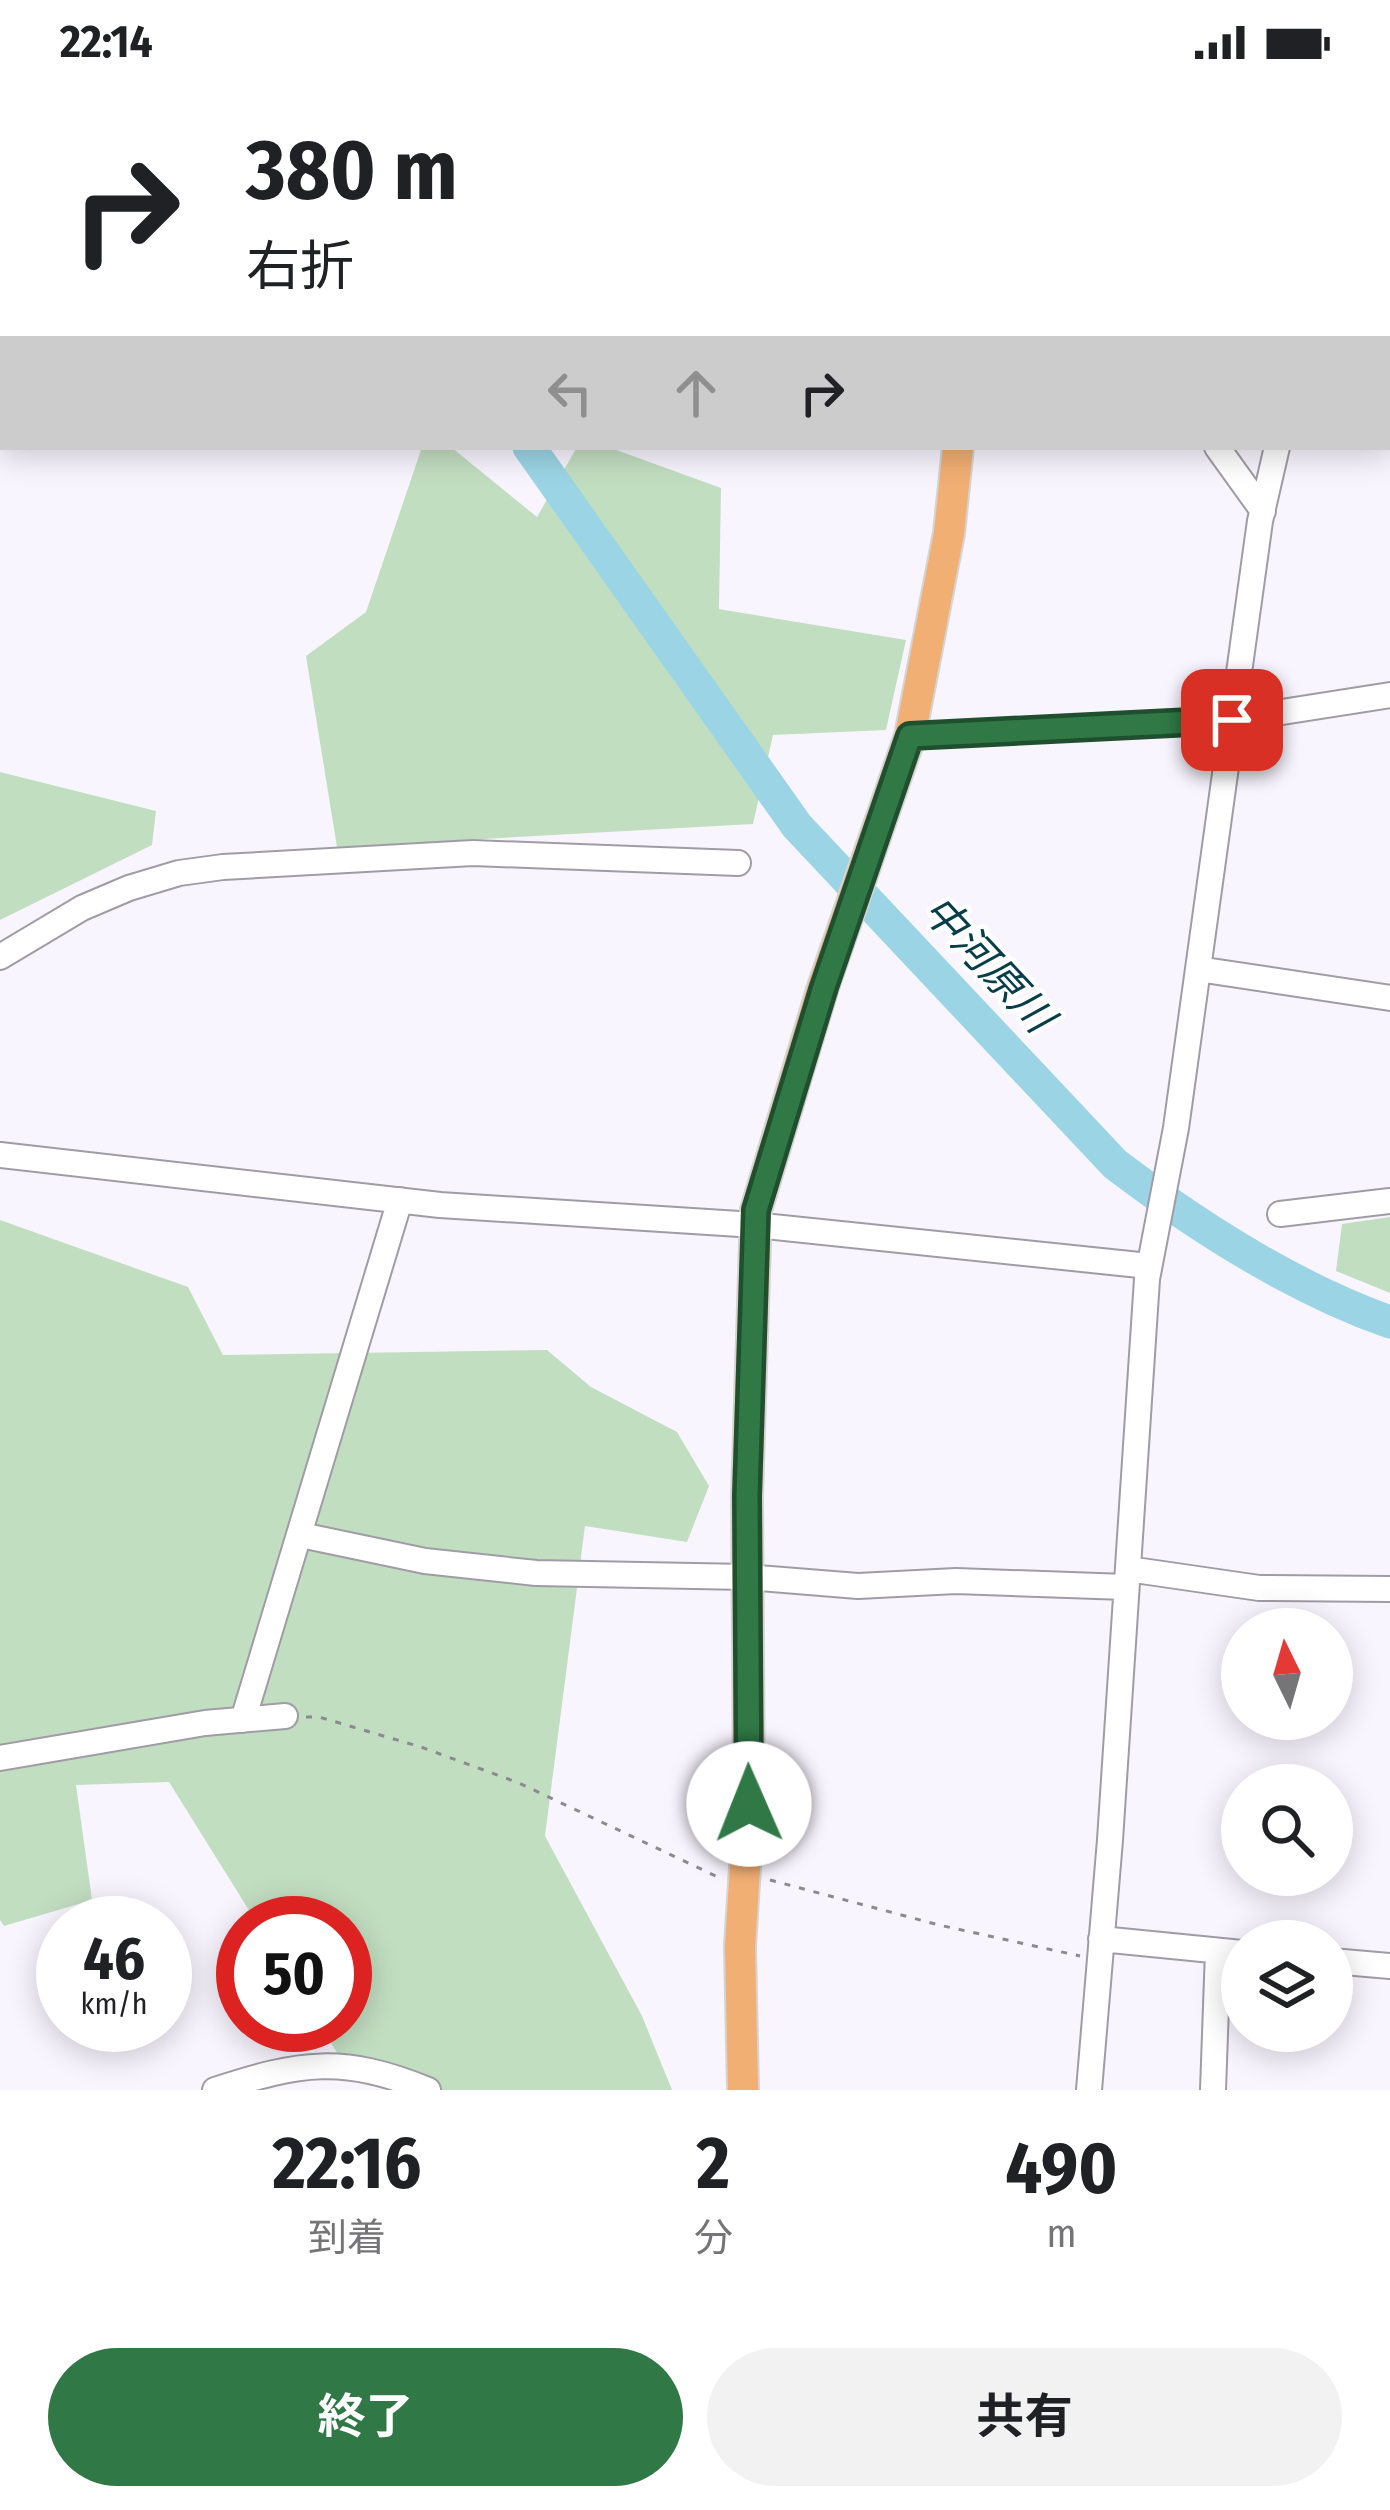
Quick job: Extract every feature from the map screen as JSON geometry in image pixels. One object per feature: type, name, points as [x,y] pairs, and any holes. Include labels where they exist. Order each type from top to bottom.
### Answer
[{"type":"main road","points":[[743,2090],[740,1946],[749,1804],[747,1577],[755,1225],[781,1123],[910,736],[949,533],[958,450]]},
{"type":"street","points":[[1219,450],[1263,511]]},
{"type":"street","points":[[1089,2090],[1152,1253],[1171,1155],[1275,450]]},
{"type":"street","points":[[910,736],[1232,720],[1390,694]]},
{"type":"street","points":[[0,957],[129,888],[201,870],[473,853],[738,863]]},
{"type":"street","points":[[1198,969],[1390,998]]},
{"type":"street","points":[[0,1155],[400,1200],[1152,1253]]},
{"type":"street","points":[[243,1720],[400,1200]]},
{"type":"street","points":[[1280,1214],[1390,1201]]},
{"type":"street","points":[[301,1535],[479,1569],[747,1577],[858,1586],[1127,1578],[1259,1588],[1390,1589]]},
{"type":"street","points":[[0,1758],[285,1716]]},
{"type":"street","points":[[1100,1950],[1221,1952]]},
{"type":"street","points":[[1353,1963],[1390,1966]]},
{"type":"street","points":[[1213,2090],[1221,2025]]},
{"type":"street","points":[[215,2090],[282,2068],[353,2065],[428,2090]]},
{"type":"path","points":[[285,1716],[319,1717],[519,1783],[744,1881],[939,1925],[1100,1950]]},
{"type":"green space","points":[[421,450],[455,450],[537,517],[575,450],[616,450],[721,488],[719,609],[906,640],[886,730],[773,735],[753,824],[337,847],[306,656],[366,612]]},
{"type":"green space","points":[[0,772],[156,811],[152,845],[0,920]]},
{"type":"green space","points":[[1390,1217],[1390,1293],[1336,1271],[1342,1224]]},
{"type":"green space","points":[[0,1220],[188,1287],[223,1355],[547,1350],[591,1387],[677,1432],[709,1486],[687,1542],[585,1526],[545,1836],[642,2016],[672,2090],[394,2090],[337,2052],[372,2052],[372,1896],[240,1896],[169,1782],[76,1785],[91,1896],[36,1896],[36,1917],[4,1926],[0,1920]]},
{"type":"waterway","name":"中河原川","points":[[531,450],[797,826],[1115,1164],[1247,1254],[1390,1322]]},
{"type":"route","points":[[749,1804],[747,1496],[756,1210],[824,987],[910,736],[1232,720]]}]
